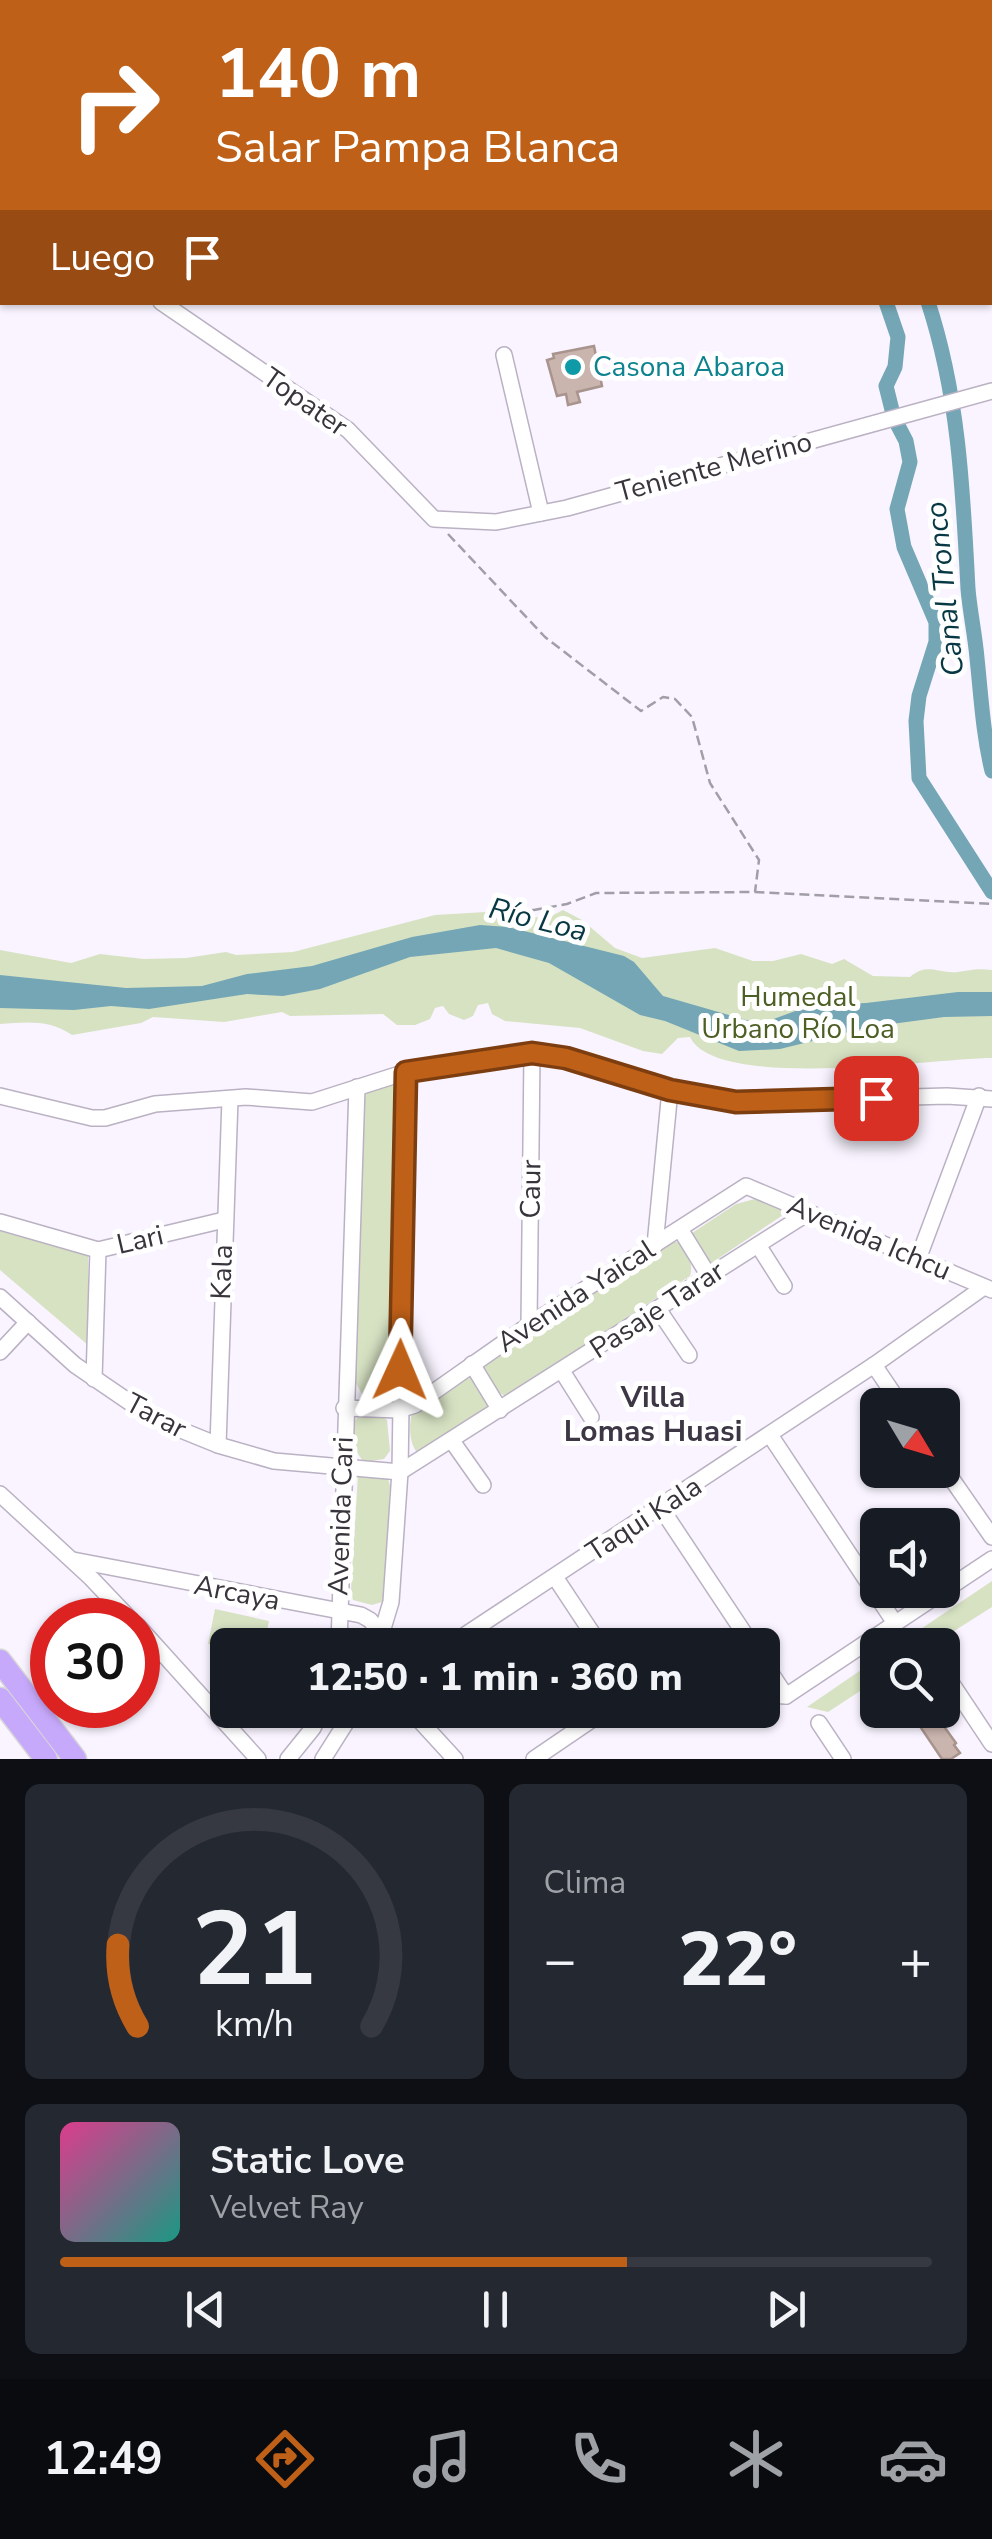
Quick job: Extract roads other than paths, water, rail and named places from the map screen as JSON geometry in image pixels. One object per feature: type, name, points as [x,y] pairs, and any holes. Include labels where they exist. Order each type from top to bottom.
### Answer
[{"type":"highway","points":[[0,1661],[75,1759]]},
{"type":"highway","points":[[0,1699],[46,1759]]},
{"type":"street","name":"Topater","points":[[165,305],[348,430],[434,518]]},
{"type":"street","points":[[504,355],[541,513]]},
{"type":"street","name":"Teniente Merino","points":[[434,518],[496,522],[541,513],[992,391]]},
{"type":"street","points":[[0,1096],[105,1118],[155,1104],[263,1097],[312,1102],[406,1072],[532,1053],[566,1058],[670,1090],[736,1102],[985,1098],[918,1259]]},
{"type":"street","name":"Caur","points":[[529,1325],[532,1053]]},
{"type":"street","name":"Avenida Cari","points":[[386,1628],[400,1472],[406,1072]]},
{"type":"street","name":"Avenida Cari","points":[[338,1628],[357,1086]]},
{"type":"street","points":[[655,1245],[670,1090]]},
{"type":"street","name":"Kala","points":[[218,1446],[230,1099]]},
{"type":"street","name":"Avenida Yaical","points":[[399,1410],[415,1405],[529,1325],[746,1186]]},
{"type":"street","name":"Avenida Ichcu","points":[[746,1186],[988,1289]]},
{"type":"street","name":"Pasaje Tarar","points":[[400,1472],[808,1212]]},
{"type":"street","name":"Lari","points":[[0,1222],[98,1250],[224,1220]]},
{"type":"street","name":"Avenida Yaical","points":[[680,1229],[709,1276]]},
{"type":"street","points":[[758,1245],[784,1286]]},
{"type":"street","points":[[94,1379],[98,1250]]},
{"type":"street","name":"Taqui Kala","points":[[477,1628],[988,1289]]},
{"type":"street","name":"Tarar","points":[[0,1297],[94,1379],[145,1412],[218,1446],[274,1461],[344,1469]]},
{"type":"street","points":[[658,1309],[689,1356]]},
{"type":"street","points":[[0,1352],[28,1322]]},
{"type":"street","name":"Avenida Yaical","points":[[472,1364],[500,1410]]},
{"type":"street","points":[[874,1366],[889,1388]]},
{"type":"street","points":[[562,1370],[591,1417]]},
{"type":"street","points":[[344,1408],[399,1410]]},
{"type":"street","points":[[770,1435],[895,1623]]},
{"type":"street","points":[[452,1440],[483,1485]]},
{"type":"street","points":[[344,1469],[400,1472]]},
{"type":"street","points":[[958,1488],[992,1537]]},
{"type":"street","points":[[0,1494],[110,1598]]},
{"type":"street","points":[[661,1508],[741,1628]]},
{"type":"street","points":[[780,1696],[786,1696],[992,1558]]},
{"type":"street","name":"Arcaya","points":[[73,1560],[361,1615],[372,1628]]},
{"type":"street","points":[[555,1578],[589,1628]]},
{"type":"street","points":[[160,1650],[258,1759]]},
{"type":"street","points":[[780,1687],[786,1696]]},
{"type":"street","points":[[960,1695],[992,1744]]},
{"type":"street","points":[[819,1723],[843,1759]]},
{"type":"street","points":[[288,1759],[312,1728]]},
{"type":"street","points":[[322,1759],[342,1728]]},
{"type":"street","points":[[427,1728],[455,1759]]},
{"type":"street","points":[[534,1759],[580,1728]]},
{"type":"water","points":[[480,925],[508,927],[624,956],[663,996],[760,1024],[809,1006],[958,992],[992,992],[992,1016],[944,1017],[869,1027],[780,1049],[739,1051],[640,1015],[549,963],[496,948],[410,957],[320,989],[283,996],[247,994],[149,1009],[0,1008],[0,975],[126,988],[202,986],[247,974],[312,966],[412,937]]},
{"type":"waterway","points":[[887,305],[898,337],[895,367],[886,386],[910,462],[897,509],[904,547],[936,622],[936,642],[919,696],[916,721],[919,778],[992,892]]},
{"type":"waterway","name":"Canal Tronco","points":[[929,305],[953,409],[969,598],[992,771]]},
{"type":"place","name":"Casona Abaroa","points":[[573,367]]},
{"type":"district","name":"Villa Lomas Huasi","points":[[653,1414]]},
{"type":"water label","name":"Río Loa","points":[[538,920]]},
{"type":"park label","name":"Humedal Urbano Río Loa","points":[[798,1013]]}]
